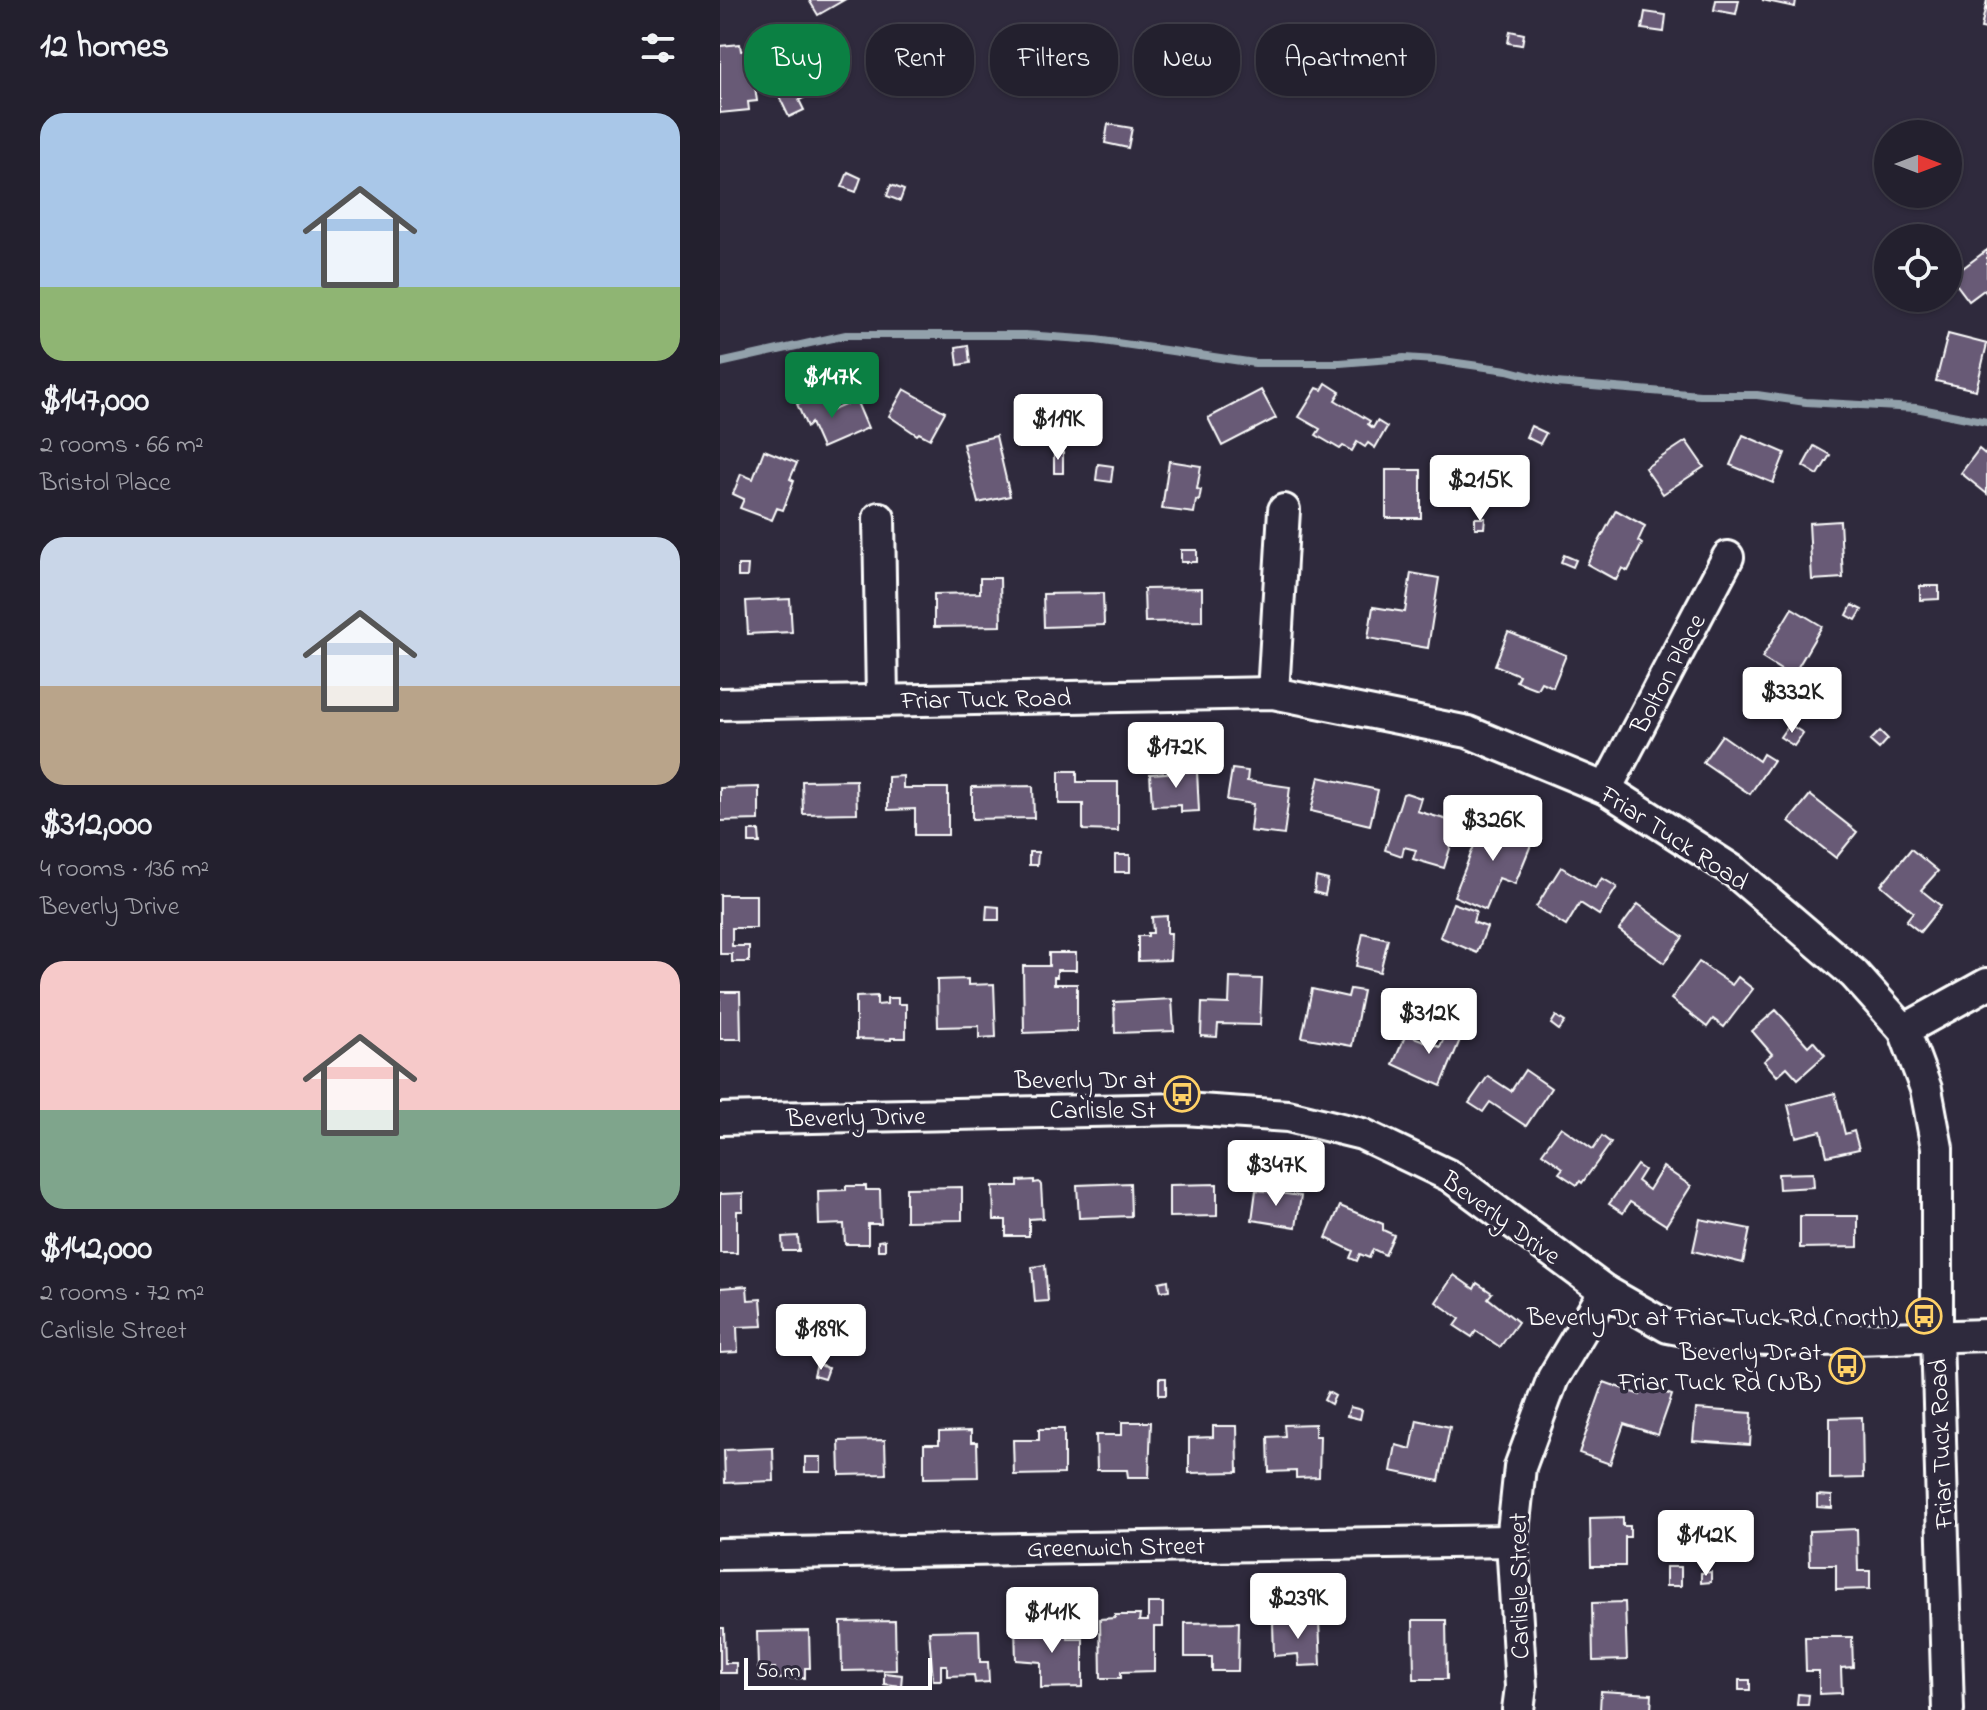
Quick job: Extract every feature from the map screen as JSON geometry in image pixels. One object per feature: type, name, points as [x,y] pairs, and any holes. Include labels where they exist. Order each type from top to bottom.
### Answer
[{"type":"street","points":[[1273,693],[1284,510]]},
{"type":"street","points":[[879,518],[882,699]]},
{"type":"street","name":"Bolton Place","points":[[1606,789],[1728,557]]},
{"type":"street","name":"Friar Tuck Road","points":[[720,704],[1273,693],[1468,732],[1606,789],[1735,872],[1854,974],[1904,1030],[1926,1089],[1937,1148],[1937,1336],[1948,1710]]},
{"type":"street","points":[[1904,1030],[1987,984]]},
{"type":"street","name":"Beverly Drive","points":[[720,1119],[1184,1109],[1288,1116],[1362,1134],[1450,1176],[1605,1291],[1668,1327],[1727,1338],[1821,1340],[1987,1335]]},
{"type":"street","name":"Carlisle Street","points":[[1518,1710],[1521,1687],[1512,1541],[1520,1467],[1553,1378],[1605,1291]]},
{"type":"street","name":"Greenwich Street","points":[[720,1554],[1512,1541]]},
{"type":"building","points":[[809,0],[844,0],[818,15]]},
{"type":"building","points":[[1716,0],[1739,0],[1736,14],[1714,10]]},
{"type":"building","points":[[1762,0],[1796,0],[1795,7]]},
{"type":"building","points":[[1987,0],[1987,29],[1981,28]]},
{"type":"building","points":[[1645,12],[1666,15],[1664,32],[1642,29]]},
{"type":"building","points":[[1510,31],[1524,34],[1522,45],[1508,43]]},
{"type":"building","points":[[740,44],[741,51],[744,51],[744,96],[756,96],[757,101],[748,102],[749,110],[720,113],[720,46]]},
{"type":"building","points":[[779,96],[808,96],[799,100],[804,110],[789,117]]},
{"type":"building","points":[[1108,124],[1132,128],[1128,148],[1105,143]]},
{"type":"building","points":[[848,172],[861,178],[856,192],[842,187]]},
{"type":"building","points":[[891,185],[904,190],[900,201],[887,196]]},
{"type":"building","points":[[1987,250],[1987,294],[1984,290],[1969,301],[1962,292],[1962,269]]},
{"type":"building","points":[[1948,334],[1987,344],[1976,390],[1936,381]]},
{"type":"building","points":[[968,345],[970,363],[958,365],[956,347]]},
{"type":"building","points":[[1326,383],[1340,392],[1335,400],[1370,421],[1368,424],[1373,428],[1377,421],[1387,427],[1375,448],[1368,443],[1365,447],[1357,442],[1352,451],[1343,446],[1340,449],[1316,435],[1320,429],[1299,417],[1317,388],[1322,390]]},
{"type":"building","points":[[904,389],[945,412],[930,439],[919,433],[917,435],[889,416]]},
{"type":"building","points":[[1261,390],[1276,418],[1222,446],[1208,418]]},
{"type":"building","points":[[823,393],[831,411],[856,400],[868,428],[822,448],[811,423],[807,427],[797,404]]},
{"type":"building","points":[[1531,426],[1546,433],[1540,444],[1526,437]]},
{"type":"building","points":[[1743,435],[1785,453],[1773,483],[1730,465]]},
{"type":"building","points":[[996,436],[1010,496],[978,503],[963,444]]},
{"type":"building","points":[[1686,441],[1704,467],[1663,494],[1645,468]]},
{"type":"building","points":[[1814,446],[1830,455],[1818,475],[1803,466]]},
{"type":"building","points":[[1979,449],[1985,454],[1987,451],[1987,494],[1961,473]]},
{"type":"building","points":[[764,450],[797,463],[783,510],[777,508],[772,520],[740,508],[744,499],[733,494],[741,474],[753,479]]},
{"type":"building","points":[[1054,452],[1063,452],[1063,473],[1054,473]]},
{"type":"building","points":[[1169,461],[1201,466],[1197,489],[1201,490],[1194,513],[1162,509]]},
{"type":"building","points":[[1098,464],[1113,466],[1111,482],[1096,480]]},
{"type":"building","points":[[1386,470],[1421,470],[1421,518],[1386,518]]},
{"type":"building","points":[[1616,510],[1645,526],[1638,541],[1642,544],[1628,571],[1622,568],[1616,580],[1587,564]]},
{"type":"building","points":[[1475,518],[1485,518],[1484,528],[1475,528]]},
{"type":"building","points":[[1840,521],[1843,578],[1812,580],[1809,523]]},
{"type":"building","points":[[1181,550],[1197,550],[1197,562],[1181,562]]},
{"type":"building","points":[[1564,555],[1576,560],[1573,567],[1561,562]]},
{"type":"building","points":[[738,565],[748,565],[747,577],[738,577]]},
{"type":"building","points":[[1411,573],[1439,578],[1428,648],[1368,638],[1373,607],[1405,612]]},
{"type":"building","points":[[980,578],[1000,578],[1001,626],[934,627],[934,594],[980,593]]},
{"type":"building","points":[[1920,586],[1939,586],[1939,599],[1920,600]]},
{"type":"building","points":[[1202,588],[1202,621],[1145,622],[1144,589]]},
{"type":"building","points":[[1103,593],[1104,625],[1044,627],[1043,594]]},
{"type":"building","points":[[790,599],[792,632],[748,634],[746,601]]},
{"type":"building","points":[[1852,605],[1862,610],[1856,620],[1847,615]]},
{"type":"building","points":[[1792,608],[1822,626],[1792,677],[1762,658]]},
{"type":"building","points":[[1508,632],[1566,655],[1553,687],[1541,682],[1537,689],[1516,681],[1519,675],[1495,665]]},
{"type":"building","points":[[1789,724],[1803,733],[1794,746],[1780,737]]},
{"type":"building","points":[[1880,731],[1888,739],[1879,749],[1870,741]]},
{"type":"building","points":[[1722,735],[1759,761],[1763,754],[1773,760],[1750,794],[1703,762]]},
{"type":"building","points":[[1232,769],[1248,771],[1247,781],[1290,787],[1284,835],[1250,831],[1253,804],[1227,800]]},
{"type":"building","points":[[1059,771],[1077,771],[1077,782],[1118,782],[1118,831],[1083,830],[1083,804],[1059,804]]},
{"type":"building","points":[[1197,771],[1199,811],[1181,812],[1181,805],[1152,806],[1150,774]]},
{"type":"building","points":[[903,776],[903,788],[948,788],[948,835],[915,835],[915,809],[888,810],[888,777]]},
{"type":"building","points":[[1319,777],[1378,790],[1370,825],[1311,811]]},
{"type":"building","points":[[856,780],[857,813],[803,814],[802,781]]},
{"type":"building","points":[[1033,786],[1034,818],[972,819],[972,787]]},
{"type":"building","points":[[759,787],[759,820],[720,821],[720,788]]},
{"type":"building","points":[[1403,794],[1421,798],[1417,811],[1458,823],[1444,868],[1413,859],[1416,850],[1404,847],[1402,856],[1385,850]]},
{"type":"building","points":[[1810,795],[1857,832],[1836,858],[1789,821]]},
{"type":"building","points":[[1484,821],[1506,830],[1508,826],[1535,835],[1515,884],[1499,878],[1486,910],[1454,896]]},
{"type":"building","points":[[749,831],[759,831],[760,843],[749,843]]},
{"type":"building","points":[[1911,849],[1938,871],[1921,890],[1941,906],[1920,932],[1906,921],[1913,912],[1881,885]]},
{"type":"building","points":[[1029,852],[1038,852],[1037,865],[1029,865]]},
{"type":"building","points":[[1115,855],[1130,855],[1130,872],[1115,872]]},
{"type":"building","points":[[1561,867],[1595,888],[1602,878],[1617,887],[1599,915],[1580,903],[1566,926],[1536,907]]},
{"type":"building","points":[[1316,877],[1328,880],[1325,895],[1314,892]]},
{"type":"building","points":[[720,895],[756,895],[756,928],[732,928],[732,946],[749,946],[749,962],[732,962],[732,954],[720,954]]},
{"type":"building","points":[[1453,903],[1476,911],[1473,922],[1487,927],[1477,953],[1440,937]]},
{"type":"building","points":[[1638,904],[1683,937],[1664,963],[1619,930]]},
{"type":"building","points":[[987,906],[999,907],[999,920],[986,920]]},
{"type":"building","points":[[1167,916],[1167,933],[1171,933],[1170,960],[1138,961],[1138,936],[1153,933],[1152,917]]},
{"type":"building","points":[[1363,933],[1388,939],[1380,972],[1356,966]]},
{"type":"building","points":[[1049,953],[1076,953],[1076,970],[1057,970],[1054,984],[1077,984],[1077,1031],[1024,1033],[1023,966],[1049,966]]},
{"type":"building","points":[[1699,962],[1732,985],[1738,977],[1753,989],[1724,1027],[1713,1019],[1707,1027],[1671,999]]},
{"type":"building","points":[[1230,978],[1262,979],[1260,1025],[1218,1024],[1217,1037],[1201,1036],[1202,1003],[1229,1004]]},
{"type":"building","points":[[968,979],[968,985],[994,984],[996,1037],[979,1038],[979,1026],[938,1027],[937,980]]},
{"type":"building","points":[[1312,989],[1348,997],[1350,989],[1363,991],[1352,1046],[1302,1037]]},
{"type":"building","points":[[720,992],[740,992],[741,1039],[720,1039]]},
{"type":"building","points":[[877,996],[877,1005],[887,1004],[887,998],[898,998],[898,1004],[906,1004],[906,1038],[856,1039],[856,997]]},
{"type":"building","points":[[1172,999],[1174,1031],[1115,1033],[1114,1002]]},
{"type":"building","points":[[1776,1010],[1808,1046],[1813,1041],[1825,1055],[1798,1079],[1787,1067],[1777,1076],[1764,1061],[1772,1054],[1752,1031]]},
{"type":"building","points":[[1556,1016],[1565,1022],[1559,1030],[1551,1024]]},
{"type":"building","points":[[1450,1024],[1464,1030],[1441,1086],[1393,1064],[1406,1034],[1440,1047]]},
{"type":"building","points":[[1525,1070],[1551,1088],[1526,1126],[1490,1102],[1483,1112],[1469,1103],[1488,1076],[1511,1091]]},
{"type":"building","points":[[1835,1093],[1845,1134],[1854,1131],[1859,1149],[1827,1156],[1821,1131],[1796,1137],[1788,1105]]},
{"type":"building","points":[[1561,1127],[1593,1149],[1602,1136],[1611,1143],[1582,1183],[1580,1181],[1577,1185],[1559,1173],[1563,1168],[1542,1153]]},
{"type":"building","points":[[1637,1165],[1644,1170],[1637,1181],[1649,1190],[1663,1167],[1691,1186],[1666,1225],[1630,1202],[1623,1213],[1609,1204]]},
{"type":"building","points":[[1813,1173],[1814,1187],[1779,1189],[1778,1174]]},
{"type":"building","points":[[1034,1180],[1034,1183],[1041,1185],[1043,1218],[1029,1219],[1029,1236],[1006,1236],[1006,1220],[994,1220],[993,1186],[1018,1186],[1018,1181]]},
{"type":"building","points":[[1130,1183],[1131,1216],[1079,1218],[1077,1185]]},
{"type":"building","points":[[1217,1184],[1217,1216],[1169,1217],[1169,1185]]},
{"type":"building","points":[[846,1186],[880,1190],[881,1224],[868,1224],[868,1244],[845,1244],[844,1224],[819,1225],[818,1191],[846,1190]]},
{"type":"building","points":[[962,1187],[962,1220],[906,1221],[906,1188]]},
{"type":"building","points":[[1256,1190],[1301,1196],[1296,1227],[1252,1220]]},
{"type":"building","points":[[743,1193],[743,1211],[737,1211],[737,1253],[720,1253],[720,1194]]},
{"type":"building","points":[[1340,1206],[1383,1224],[1383,1230],[1394,1235],[1385,1255],[1373,1249],[1369,1258],[1360,1254],[1357,1261],[1350,1258],[1353,1251],[1326,1238]]},
{"type":"building","points":[[1800,1216],[1858,1216],[1858,1247],[1800,1248]]},
{"type":"building","points":[[1700,1219],[1750,1229],[1743,1263],[1693,1251]]},
{"type":"building","points":[[798,1236],[799,1251],[783,1251],[782,1237]]},
{"type":"building","points":[[885,1240],[885,1250],[878,1250],[878,1241]]},
{"type":"building","points":[[1045,1265],[1048,1301],[1035,1302],[1032,1267]]},
{"type":"building","points":[[1454,1275],[1474,1289],[1477,1283],[1492,1293],[1488,1298],[1518,1322],[1500,1347],[1476,1331],[1472,1337],[1455,1326],[1460,1319],[1436,1302]]},
{"type":"building","points":[[1168,1280],[1169,1290],[1161,1291],[1159,1282]]},
{"type":"building","points":[[747,1286],[748,1300],[761,1299],[763,1326],[737,1327],[738,1352],[720,1353],[720,1288]]},
{"type":"building","points":[[817,1364],[828,1368],[824,1379],[814,1376]]},
{"type":"building","points":[[1159,1378],[1166,1378],[1166,1395],[1159,1395]]},
{"type":"building","points":[[1604,1382],[1640,1395],[1643,1385],[1672,1395],[1658,1435],[1624,1424],[1610,1464],[1579,1453]]},
{"type":"building","points":[[1328,1392],[1335,1396],[1331,1404],[1324,1400]]},
{"type":"building","points":[[1350,1407],[1362,1410],[1360,1419],[1347,1416]]},
{"type":"building","points":[[1696,1409],[1752,1413],[1750,1445],[1693,1441]]},
{"type":"building","points":[[1862,1417],[1863,1478],[1830,1479],[1830,1418]]},
{"type":"building","points":[[1417,1420],[1450,1427],[1439,1481],[1391,1471],[1396,1445],[1411,1449]]},
{"type":"building","points":[[1122,1422],[1151,1422],[1149,1477],[1128,1477],[1127,1470],[1097,1470],[1096,1435],[1122,1435]]},
{"type":"building","points":[[1315,1424],[1315,1436],[1320,1436],[1319,1477],[1296,1478],[1296,1471],[1269,1472],[1268,1437],[1285,1436],[1284,1425]]},
{"type":"building","points":[[1213,1426],[1237,1426],[1238,1472],[1189,1473],[1189,1438],[1213,1437]]},
{"type":"building","points":[[1039,1429],[1064,1429],[1064,1474],[1014,1475],[1013,1440],[1039,1440]]},
{"type":"building","points":[[971,1431],[971,1442],[977,1442],[978,1477],[924,1478],[924,1444],[939,1444],[939,1432]]},
{"type":"building","points":[[885,1440],[886,1474],[840,1475],[839,1441]]},
{"type":"building","points":[[773,1448],[774,1481],[725,1483],[724,1450]]},
{"type":"building","points":[[805,1457],[821,1457],[821,1472],[805,1472]]},
{"type":"building","points":[[1817,1495],[1832,1496],[1832,1508],[1817,1507]]},
{"type":"building","points":[[1623,1517],[1623,1526],[1630,1526],[1630,1537],[1625,1537],[1625,1566],[1591,1566],[1590,1518]]},
{"type":"building","points":[[1857,1529],[1858,1571],[1870,1571],[1870,1589],[1836,1590],[1836,1565],[1810,1565],[1809,1531]]},
{"type":"building","points":[[1666,1567],[1681,1567],[1681,1586],[1666,1586]]},
{"type":"building","points":[[1711,1572],[1711,1582],[1701,1583],[1701,1573]]},
{"type":"building","points":[[1625,1602],[1627,1660],[1593,1661],[1592,1603]]},
{"type":"building","points":[[1148,1603],[1163,1603],[1163,1627],[1154,1627],[1154,1671],[1121,1672],[1121,1678],[1101,1678],[1100,1619],[1115,1618],[1115,1615],[1140,1615],[1139,1621],[1148,1621]]},
{"type":"building","points":[[1413,1620],[1446,1620],[1447,1679],[1414,1679]]},
{"type":"building","points":[[895,1621],[896,1670],[842,1671],[841,1622]]},
{"type":"building","points":[[1319,1621],[1321,1665],[1299,1666],[1298,1654],[1274,1656],[1273,1623]]},
{"type":"building","points":[[1239,1622],[1238,1671],[1212,1671],[1212,1657],[1185,1657],[1185,1623]]},
{"type":"building","points":[[1015,1627],[1068,1627],[1068,1639],[1083,1639],[1083,1687],[1041,1688],[1041,1662],[1016,1660]]},
{"type":"building","points":[[720,1628],[724,1628],[725,1663],[736,1663],[736,1673],[720,1673]]},
{"type":"building","points":[[979,1630],[980,1662],[988,1662],[989,1682],[975,1683],[974,1675],[947,1676],[947,1665],[941,1665],[941,1680],[933,1680],[929,1631]]},
{"type":"building","points":[[809,1631],[810,1668],[805,1668],[805,1678],[775,1679],[775,1668],[758,1669],[757,1632]]},
{"type":"building","points":[[1805,1637],[1852,1637],[1853,1667],[1841,1668],[1842,1693],[1819,1694],[1819,1671],[1806,1671]]},
{"type":"building","points":[[884,1673],[902,1675],[901,1686],[884,1684]]},
{"type":"building","points":[[1739,1680],[1750,1680],[1750,1690],[1739,1690]]},
{"type":"building","points":[[1601,1691],[1652,1694],[1651,1710],[1600,1710]]},
{"type":"building","points":[[1798,1694],[1809,1695],[1808,1705],[1797,1705]]},
{"type":"waterway","points":[[720,363],[846,335],[1025,335],[1096,340],[1255,363],[1340,363],[1404,358],[1436,360],[1507,370],[1556,383],[1916,408],[1987,422]]},
{"type":"place","name":"Beverly Dr at Carlisle St","points":[[1182,1094]]},
{"type":"place","name":"Beverly Dr at Friar Tuck Rd (north)","points":[[1924,1316]]},
{"type":"place","name":"Beverly Dr at Friar Tuck Rd (NB)","points":[[1847,1366]]}]
